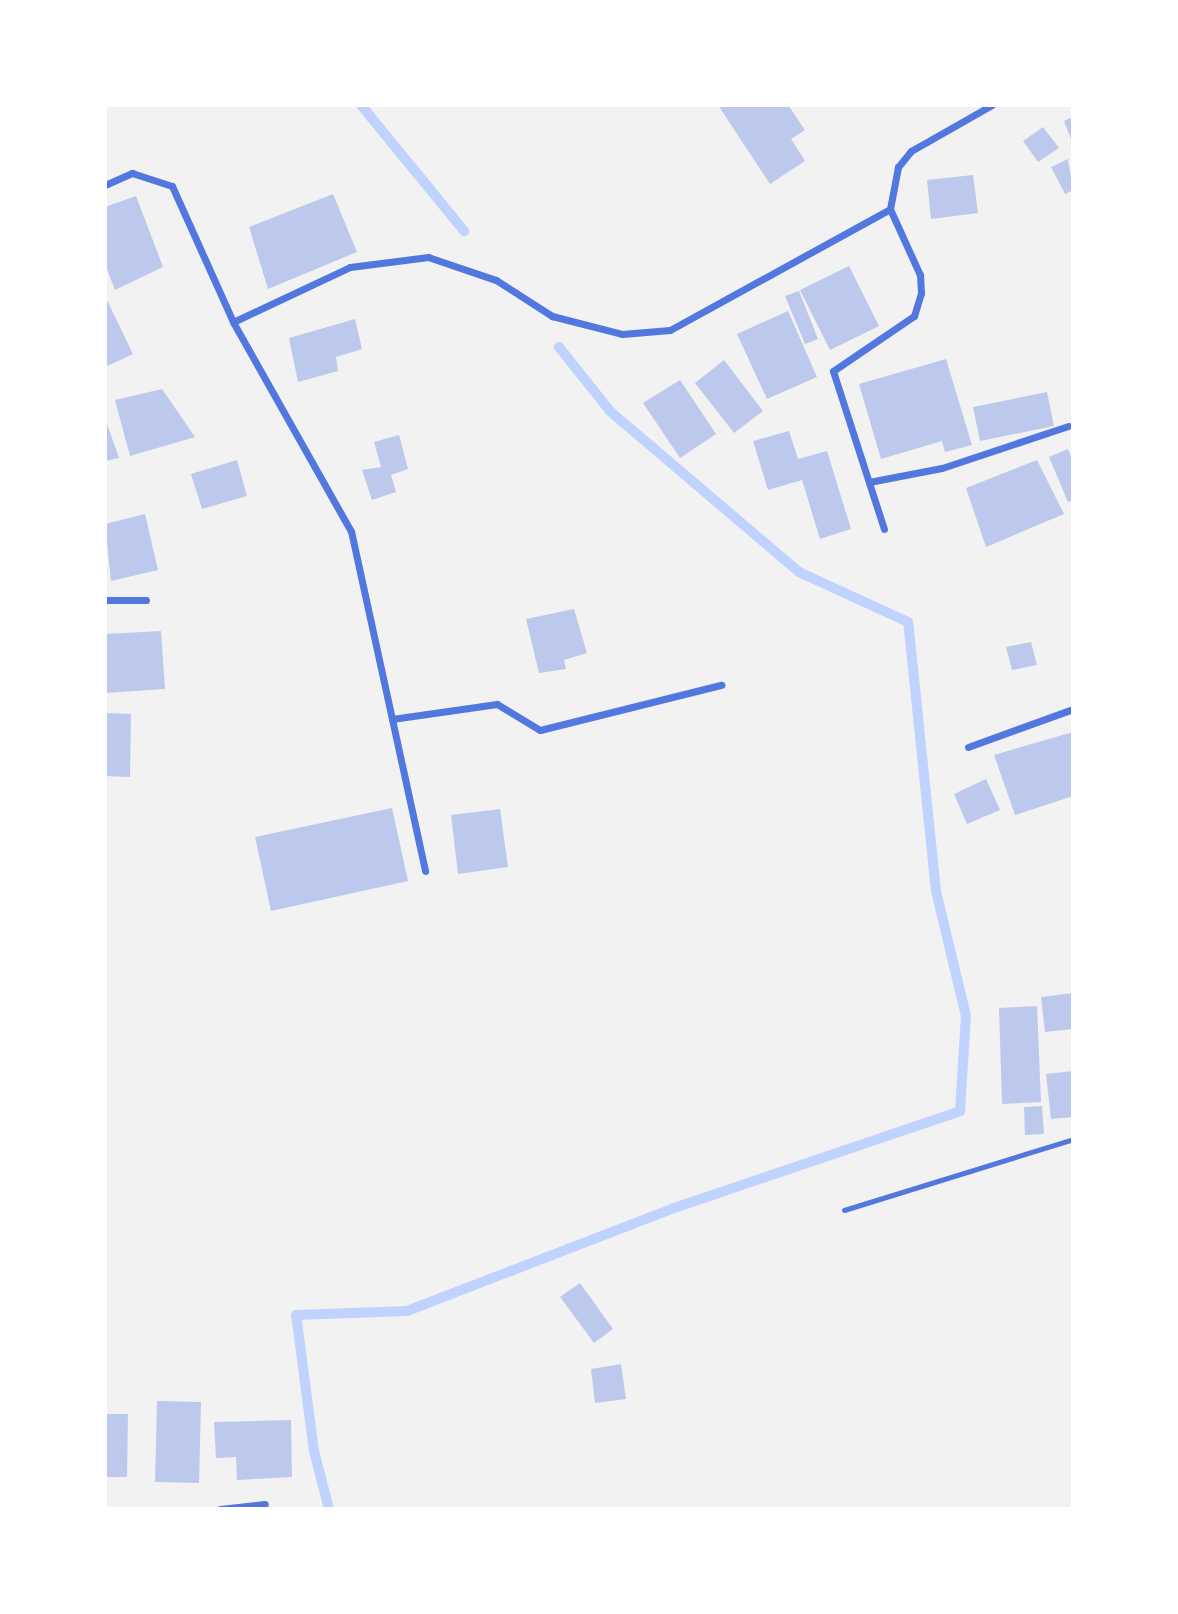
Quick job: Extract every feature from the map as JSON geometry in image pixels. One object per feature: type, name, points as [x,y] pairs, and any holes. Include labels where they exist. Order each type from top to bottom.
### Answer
[{"type":"street","points":[[884,529],[833,371],[914,316],[921,293],[920,275],[890,209],[898,167],[911,151],[992,105]]},
{"type":"street","points":[[105,185],[132,173],[172,186],[233,322],[351,531],[425,871]]},
{"type":"street","points":[[233,322],[350,267],[428,257],[496,279],[552,316],[622,334],[670,330],[890,209]]},
{"type":"street","points":[[869,482],[942,468],[1068,426]]},
{"type":"street","points":[[105,600],[146,600]]},
{"type":"street","points":[[392,719],[497,705],[540,730],[721,685]]},
{"type":"street","points":[[968,747],[1073,709]]},
{"type":"street","points":[[220,1509],[265,1504]]},
{"type":"lane","points":[[844,1210],[1073,1139]]},
{"type":"building","points":[[718,105],[788,105],[805,130],[791,139],[805,161],[770,184]]},
{"type":"building","points":[[1073,117],[1073,144],[1064,121]]},
{"type":"building","points":[[1043,127],[1059,148],[1038,162],[1023,141]]},
{"type":"building","points":[[1068,159],[1073,190],[1065,194],[1051,167]]},
{"type":"building","points":[[973,175],[978,213],[931,219],[927,180]]},
{"type":"building","points":[[333,194],[357,252],[268,289],[249,227]]},
{"type":"building","points":[[136,196],[163,267],[115,290],[105,264],[105,207]]},
{"type":"building","points":[[849,266],[879,326],[830,350],[800,290]]},
{"type":"building","points":[[799,291],[818,339],[805,344],[785,296]]},
{"type":"building","points":[[105,296],[133,354],[105,367]]},
{"type":"building","points":[[788,311],[817,377],[767,399],[737,334]]},
{"type":"building","points":[[355,319],[362,349],[336,357],[338,371],[298,382],[289,338]]},
{"type":"building","points":[[946,359],[972,445],[945,452],[942,441],[881,459],[859,384]]},
{"type":"building","points":[[724,360],[763,411],[734,433],[695,383]]},
{"type":"building","points":[[680,380],[716,434],[680,458],[643,403]]},
{"type":"building","points":[[162,389],[195,437],[130,456],[115,400]]},
{"type":"building","points":[[1047,392],[1054,426],[980,441],[973,407]]},
{"type":"building","points":[[105,418],[119,458],[105,461]]},
{"type":"building","points":[[789,431],[798,459],[827,451],[851,529],[820,539],[802,480],[768,490],[753,441]]},
{"type":"building","points":[[399,435],[408,469],[391,475],[396,492],[372,500],[362,470],[381,467],[374,442]]},
{"type":"building","points":[[1068,449],[1073,461],[1073,500],[1068,502],[1049,457]]},
{"type":"building","points":[[237,460],[247,496],[202,509],[191,474]]},
{"type":"building","points":[[1037,460],[1064,514],[986,547],[966,488]]},
{"type":"building","points":[[145,514],[158,570],[111,581],[105,524]]},
{"type":"building","points":[[574,609],[587,653],[564,660],[566,669],[539,673],[526,619]]},
{"type":"building","points":[[161,631],[165,689],[105,693],[105,634]]},
{"type":"building","points":[[1031,642],[1037,665],[1012,670],[1006,647]]},
{"type":"building","points":[[105,713],[131,714],[130,777],[105,776]]},
{"type":"building","points":[[1073,732],[1073,796],[1015,815],[994,755]]},
{"type":"building","points":[[986,779],[1000,810],[967,824],[954,794]]},
{"type":"building","points":[[392,808],[408,881],[271,911],[255,837]]},
{"type":"building","points":[[500,809],[508,867],[458,874],[451,815]]},
{"type":"building","points":[[1073,993],[1073,1029],[1045,1032],[1041,997]]},
{"type":"building","points":[[1037,1006],[1041,1102],[1002,1104],[999,1008]]},
{"type":"building","points":[[1073,1071],[1073,1117],[1051,1119],[1046,1074]]},
{"type":"building","points":[[1042,1106],[1044,1134],[1025,1135],[1024,1107]]},
{"type":"building","points":[[580,1283],[613,1329],[594,1343],[560,1297]]},
{"type":"building","points":[[621,1364],[626,1399],[595,1403],[591,1369]]},
{"type":"building","points":[[157,1401],[201,1402],[199,1483],[155,1482]]},
{"type":"building","points":[[105,1414],[128,1414],[127,1477],[105,1477]]},
{"type":"building","points":[[291,1420],[292,1477],[237,1480],[236,1457],[216,1458],[214,1422]]},
{"type":"waterway","points":[[361,105],[464,231]]},
{"type":"waterway","points":[[329,1509],[314,1451],[296,1315],[407,1311],[674,1208],[960,1111],[966,1016],[936,891],[908,622],[799,572],[610,411],[559,347]]}]
